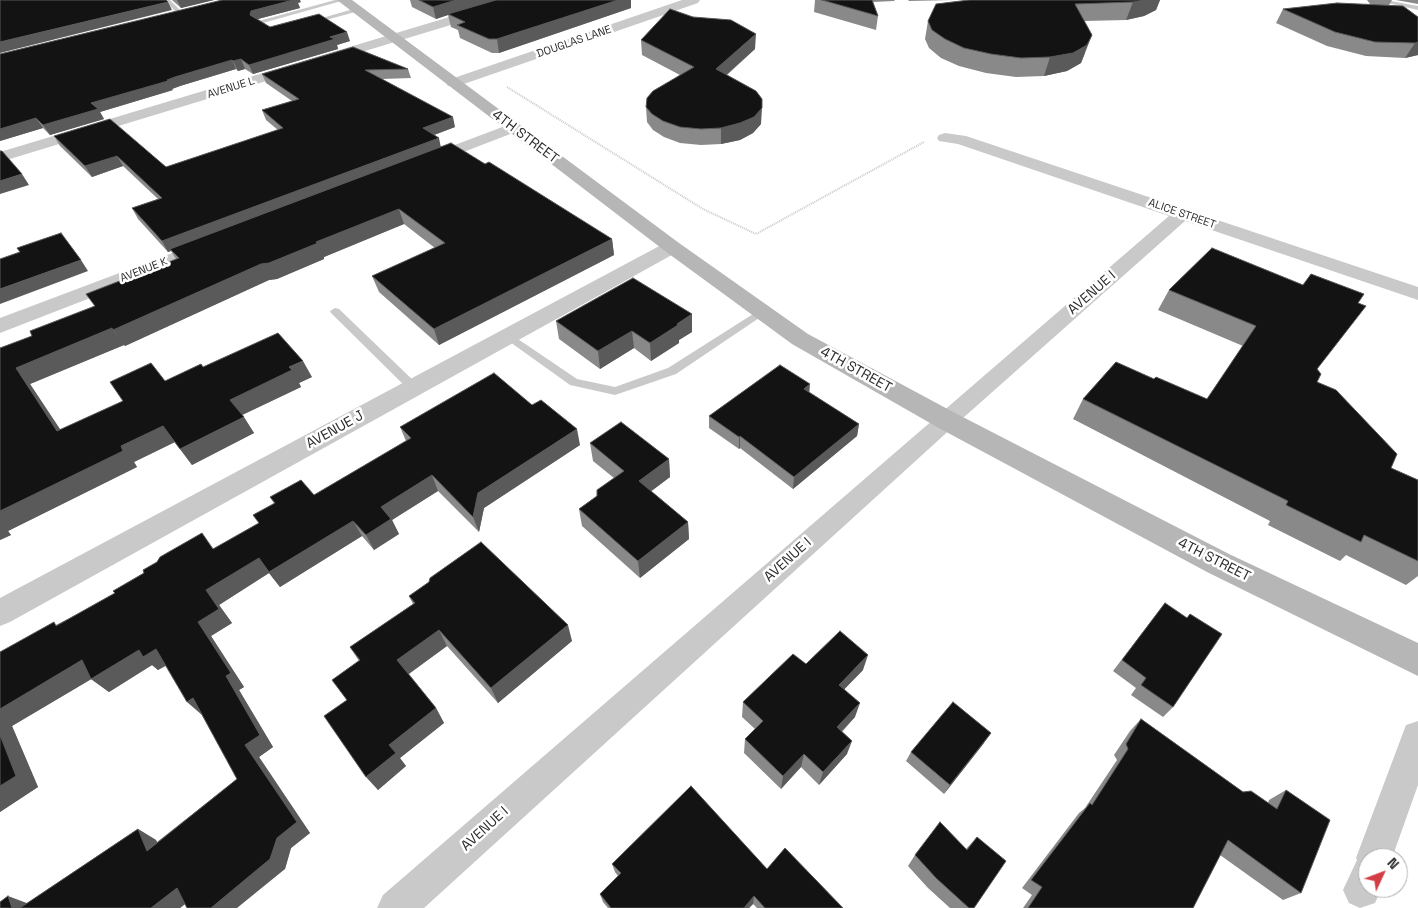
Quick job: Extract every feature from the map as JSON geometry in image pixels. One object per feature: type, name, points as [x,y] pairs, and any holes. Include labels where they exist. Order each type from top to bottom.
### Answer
[{"type":"main road","name":"4TH STREET","points":[[347,3],[672,247],[800,339],[946,420],[1218,563],[1418,660]]},
{"type":"street","name":"AVENUE L","points":[[0,157],[519,0]]},
{"type":"street","points":[[653,0],[674,7]]},
{"type":"street","name":"DOUGLAS LANE","points":[[453,82],[485,73],[694,0]]},
{"type":"street","points":[[162,18],[186,12]]},
{"type":"street","points":[[410,168],[512,128]]},
{"type":"street","name":"ALICE STREET","points":[[945,138],[960,139],[1418,294]]},
{"type":"street","name":"AVENUE I","points":[[396,908],[946,420],[1182,214]]},
{"type":"street","name":"AVENUE K","points":[[0,326],[224,240]]},
{"type":"street","name":"AVENUE J","points":[[0,613],[672,247]]},
{"type":"street","points":[[1377,848],[1418,737]]},
{"type":"lane","points":[[167,0],[186,12]]},
{"type":"lane","points":[[1377,0],[1418,8]]},
{"type":"lane","points":[[301,24],[347,3]]},
{"type":"lane","points":[[273,32],[258,22],[347,3]]},
{"type":"lane","points":[[334,311],[413,387]]},
{"type":"lane","points":[[508,337],[574,382],[614,391],[672,371],[761,312]]},
{"type":"path","points":[[485,73],[703,209],[756,234],[918,144],[945,138]]},
{"type":"building","points":[[0,0],[166,0],[168,2],[0,42]]},
{"type":"building","points":[[222,0],[293,0],[251,11],[250,15],[270,27],[319,14],[347,32],[330,37],[335,39],[249,65],[241,59],[232,60],[175,77],[168,81],[91,103],[98,109],[43,125],[36,118],[0,129],[0,54]]},
{"type":"building","points":[[419,0],[456,0],[433,7]]},
{"type":"building","points":[[496,0],[618,0],[497,39],[489,39],[457,25],[465,22],[448,14]]},
{"type":"building","points":[[822,0],[872,0],[878,16]]},
{"type":"building","points":[[969,0],[1145,0],[1075,4],[1092,35],[1087,45],[1073,53],[1050,57],[1021,58],[964,48],[932,30],[928,21],[936,4]]},
{"type":"building","points":[[1337,3],[1403,6],[1418,17],[1418,42],[1375,42],[1335,32],[1283,9]]},
{"type":"building","points":[[670,9],[693,17],[731,20],[756,34],[716,69],[756,91],[762,99],[762,108],[754,117],[721,128],[701,129],[680,127],[663,121],[652,114],[646,107],[647,98],[653,91],[694,67],[641,40]]},
{"type":"building","points":[[353,47],[408,69],[365,70],[453,117],[423,128],[439,138],[162,241],[132,208],[162,198],[117,156],[85,166],[54,136],[110,119],[166,167],[283,128],[262,110],[299,99],[262,74]]},
{"type":"building","points":[[451,143],[485,164],[489,162],[612,239],[434,329],[372,276],[445,243],[399,209],[269,263],[261,264],[113,330],[112,328],[16,368],[57,431],[123,401],[110,382],[151,363],[165,381],[201,364],[203,367],[278,333],[303,361],[289,367],[292,370],[230,400],[244,417],[180,449],[163,426],[121,446],[123,451],[0,511],[0,348],[32,336],[30,331],[95,306],[86,294],[179,258],[170,249]]},
{"type":"building","points":[[0,151],[2,151],[22,174],[0,181]]},
{"type":"building","points":[[61,233],[81,260],[0,289],[0,259],[20,252],[17,248]]},
{"type":"building","points":[[1212,248],[1303,285],[1311,274],[1364,294],[1358,303],[1366,306],[1317,369],[1321,374],[1317,382],[1336,390],[1397,454],[1391,468],[1418,480],[1418,561],[1364,535],[1361,542],[1286,505],[1288,501],[1083,399],[1116,362],[1207,399],[1256,326],[1169,290]]},
{"type":"building","points":[[633,278],[692,314],[650,343],[632,331],[598,351],[556,321]]},
{"type":"building","points":[[780,365],[810,384],[804,389],[859,424],[794,477],[740,436],[709,416]]},
{"type":"building","points":[[494,373],[532,405],[541,400],[577,429],[478,493],[473,517],[432,475],[381,507],[391,519],[366,535],[353,521],[269,572],[259,558],[206,590],[219,609],[198,622],[231,673],[226,676],[260,735],[245,745],[297,822],[277,838],[270,859],[211,908],[187,908],[177,888],[151,908],[20,908],[138,829],[147,851],[237,779],[193,698],[187,702],[156,649],[143,657],[139,650],[91,679],[82,660],[0,709],[0,652],[54,622],[56,626],[115,593],[113,591],[144,573],[143,570],[157,562],[160,557],[202,533],[213,549],[259,523],[253,515],[275,503],[270,497],[301,480],[314,495],[411,438],[400,427]]},
{"type":"building","points":[[621,422],[669,459],[639,481],[688,522],[638,561],[579,509],[597,496],[597,490],[624,471],[590,443]]},
{"type":"building","points":[[481,542],[568,625],[491,688],[439,630],[397,660],[436,708],[389,745],[396,753],[366,777],[324,716],[347,700],[332,680],[360,660],[350,647],[415,603],[409,596],[429,582],[430,578]]},
{"type":"building","points":[[1165,603],[1187,618],[1190,614],[1222,634],[1173,707],[1141,685],[1146,678],[1122,660]]},
{"type":"building","points":[[840,631],[868,655],[839,685],[860,703],[837,727],[852,741],[823,772],[804,754],[783,776],[745,739],[763,721],[743,702],[793,654],[806,664]]},
{"type":"building","points":[[953,702],[991,733],[950,785],[911,752]]},
{"type":"building","points":[[1141,719],[1243,792],[1251,791],[1277,809],[1286,790],[1330,820],[1301,893],[1228,840],[1193,908],[1028,908],[1042,887],[1031,880],[1090,803],[1092,805],[1128,749],[1126,744]]},
{"type":"building","points":[[0,735],[16,776],[0,786]]},
{"type":"building","points":[[691,786],[767,869],[785,848],[843,908],[765,908],[754,896],[744,908],[611,908],[600,894],[621,873],[612,864]]},
{"type":"building","points":[[940,822],[967,850],[977,837],[1006,861],[974,908],[969,908],[936,878],[915,855]]},
{"type":"building","points":[[8,896],[12,908],[0,908],[0,902]]}]
